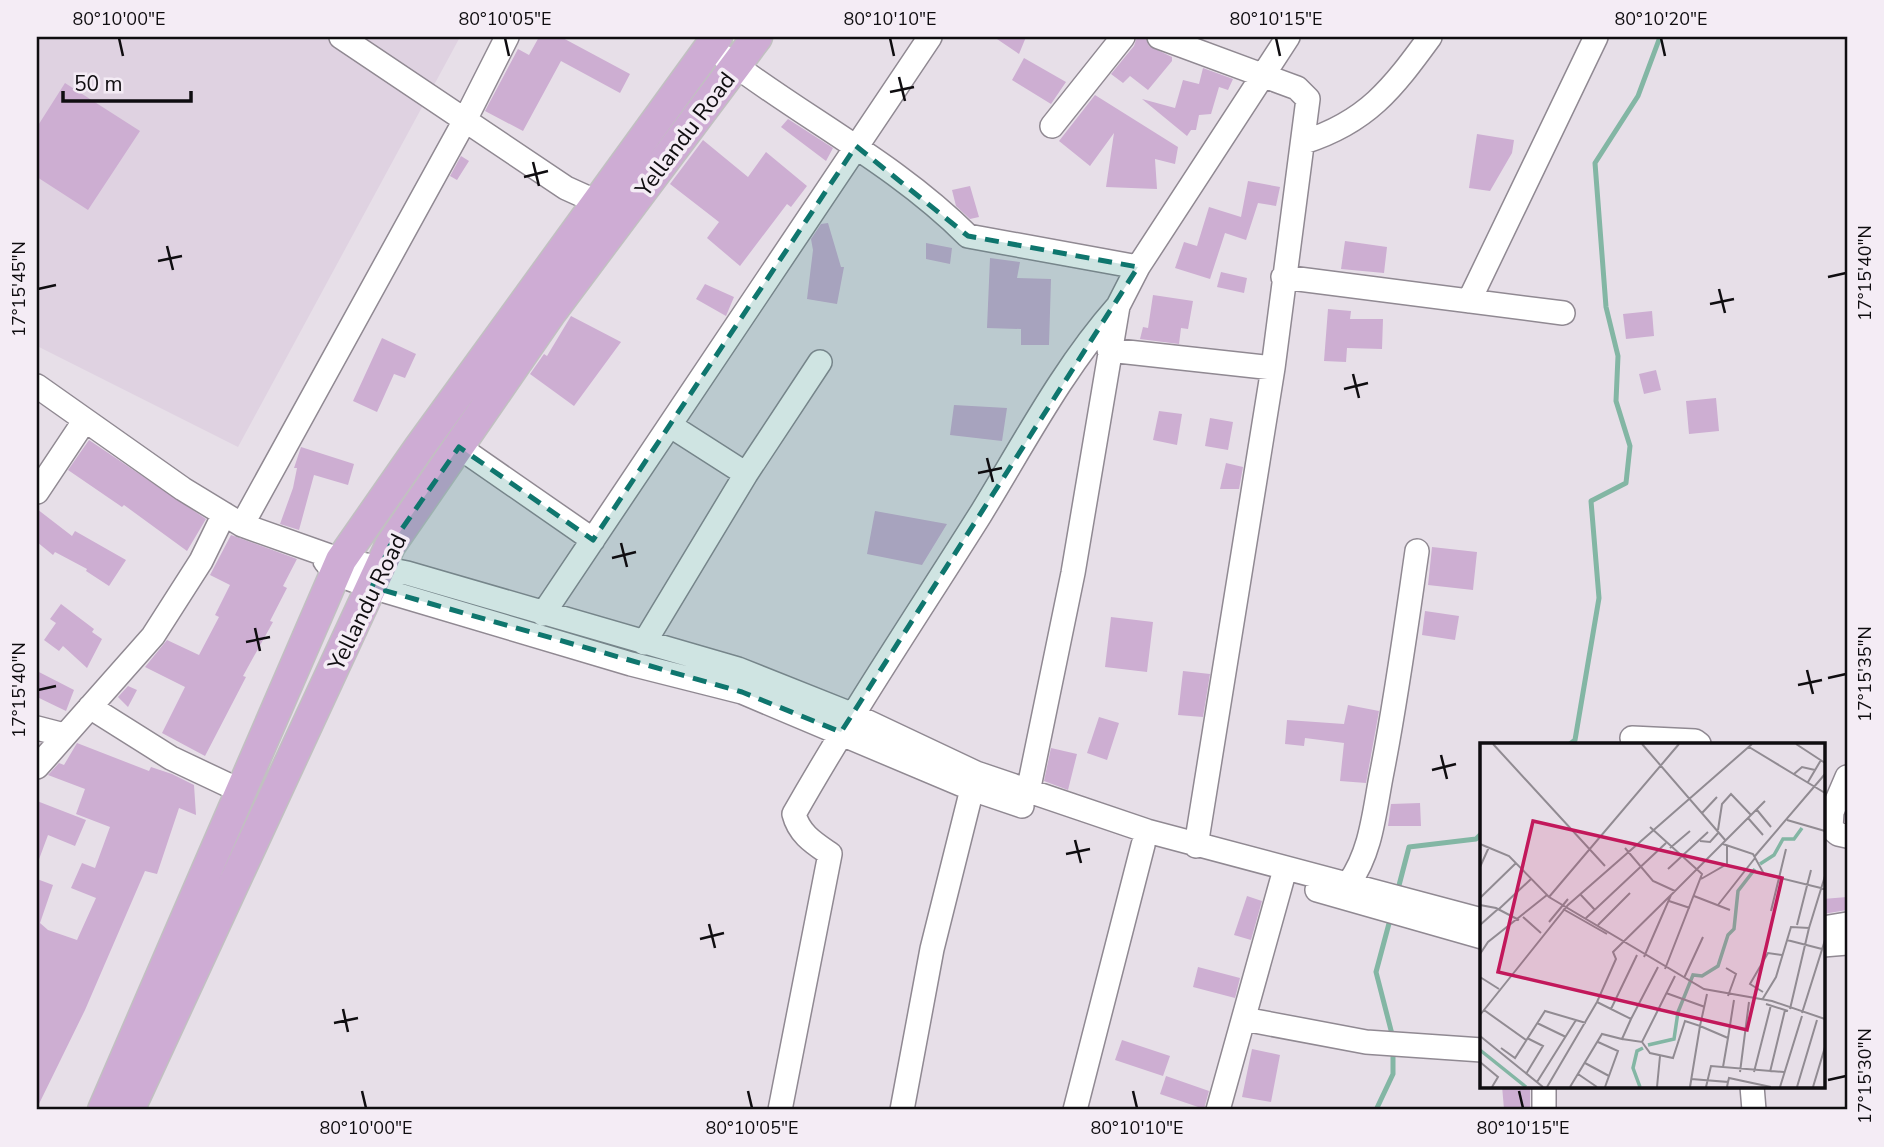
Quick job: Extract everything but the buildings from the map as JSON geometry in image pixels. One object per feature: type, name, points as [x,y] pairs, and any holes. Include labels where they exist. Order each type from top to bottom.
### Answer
[{"type":"main road","name":"Yellandu Road","points":[[130,1110],[390,546],[552,312],[757,37]]},
{"type":"main road","name":"Yellandu Road","points":[[103,1110],[243,792],[332,562],[713,42]]},
{"type":"street","points":[[341,37],[566,188],[597,202]]},
{"type":"street","points":[[37,767],[153,636],[201,561],[233,519],[464,122],[507,37]]},
{"type":"street","points":[[544,614],[930,37]]},
{"type":"street","points":[[1052,126],[1123,37]]},
{"type":"street","points":[[1159,37],[1261,77],[1297,88],[1308,99],[1273,368],[1196,846]]},
{"type":"street","points":[[780,1110],[830,854],[810,841],[797,826],[794,814],[846,723],[1064,380],[1118,306],[1138,267],[1287,37]]},
{"type":"street","points":[[1304,142],[1335,132],[1378,102],[1430,37]]},
{"type":"street","points":[[1469,301],[1596,37]]},
{"type":"street","points":[[713,42],[735,66],[856,146],[947,216],[968,236],[1138,267]]},
{"type":"street","points":[[1283,277],[1563,313]]},
{"type":"street","points":[[1028,792],[1073,573],[1118,306]]},
{"type":"street","points":[[1109,350],[1273,368]]},
{"type":"street","points":[[644,643],[746,474],[820,362]]},
{"type":"street","points":[[37,386],[233,519],[332,562],[631,664],[742,692],[846,723],[921,749],[1028,792],[1196,846],[1356,890],[1480,936]]},
{"type":"street","points":[[37,492],[85,420]]},
{"type":"street","points":[[671,426],[746,474]]},
{"type":"street","points":[[458,447],[593,540]]},
{"type":"street","points":[[1356,890],[1373,822],[1392,719],[1417,551]]},
{"type":"street","points":[[377,577],[544,614],[738,669],[971,789],[1143,845],[1282,880],[1356,890]]},
{"type":"street","points":[[90,707],[171,758],[243,792]]},
{"type":"street","points":[[37,728],[64,735]]},
{"type":"street","points":[[1632,738],[1698,743]]},
{"type":"street","points":[[1847,778],[1832,812],[1831,828],[1838,834],[1847,836]]},
{"type":"street","points":[[902,1110],[932,949],[971,789]]},
{"type":"street","points":[[1075,1110],[1143,845]]},
{"type":"street","points":[[1218,1110],[1282,880]]},
{"type":"street","points":[[1405,908],[1480,920]]},
{"type":"street","points":[[1825,928],[1847,924]]},
{"type":"street","points":[[1825,945],[1847,943]]},
{"type":"street","points":[[1244,1019],[1366,1042],[1480,1050]]},
{"type":"street","points":[[1544,1088],[1544,1110]]},
{"type":"street","points":[[1752,1088],[1754,1110]]},
{"type":"highlighted area","points":[[856,146],[968,236],[1138,267],[841,732],[742,692],[372,587],[390,546],[459,447],[593,540]]},
{"type":"shaded area","points":[[37,37],[460,37],[238,447],[37,346]]},
{"type":"waterway","points":[[1571,743],[1575,740],[1599,598],[1591,501],[1626,483],[1630,446],[1616,401],[1618,356],[1606,307],[1595,163],[1638,96],[1660,37]]},
{"type":"waterway","points":[[1397,893],[1409,847],[1476,839],[1480,835]]},
{"type":"waterway","points":[[1391,916],[1376,972],[1393,1038]]},
{"type":"waterway","points":[[1376,1110],[1393,1074],[1393,1051]]}]
